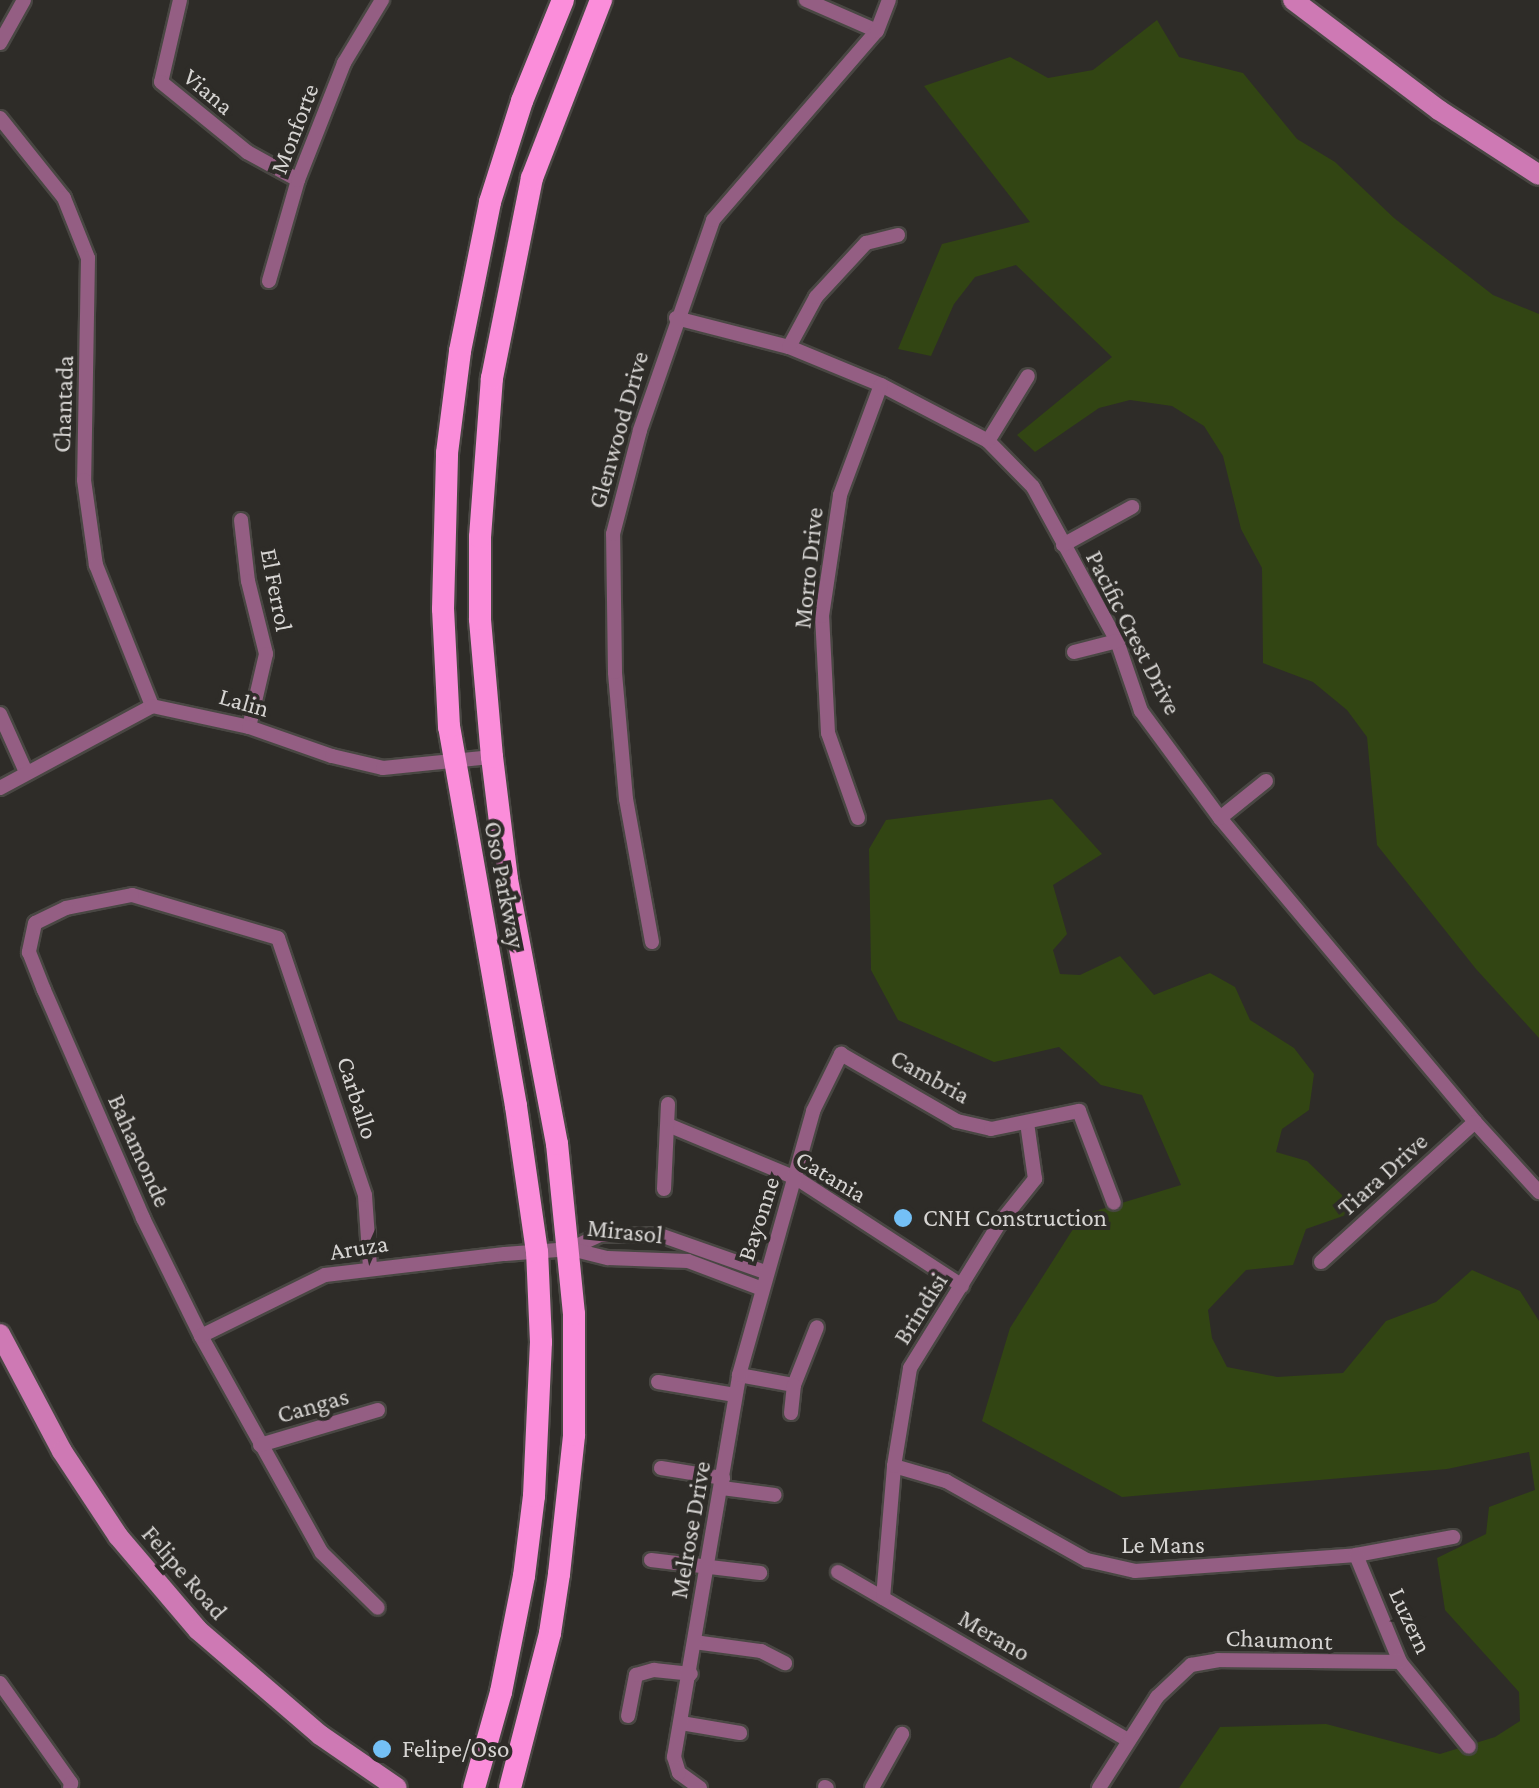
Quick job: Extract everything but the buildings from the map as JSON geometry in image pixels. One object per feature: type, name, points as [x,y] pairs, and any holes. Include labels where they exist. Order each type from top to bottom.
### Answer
[{"type":"main road","name":"Oso Parkway","points":[[474,1788],[514,1634],[534,1496],[540,1358],[537,1252],[516,1106],[453,761],[443,590],[454,390],[501,163],[564,0]]},
{"type":"main road","name":"Oso Parkway","points":[[510,1788],[536,1698],[560,1574],[574,1435],[571,1249],[557,1144],[507,878],[492,757],[480,586],[492,378],[532,178],[601,0]]},
{"type":"main road","points":[[1294,0],[1439,110],[1539,175]]},
{"type":"main road","name":"Felipe Road","points":[[0,1334],[62,1451],[118,1536],[198,1630],[320,1735],[397,1788]]},
{"type":"street","points":[[0,43],[24,0]]},
{"type":"street","name":"Viana","points":[[180,0],[162,82],[247,152],[298,180]]},
{"type":"street","name":"Monforte","points":[[269,282],[298,180],[344,63],[382,0]]},
{"type":"street","points":[[806,0],[877,31]]},
{"type":"street","name":"Glenwood Drive","points":[[652,942],[626,800],[615,672],[613,534],[640,430],[676,318],[714,220],[877,31],[889,0]]},
{"type":"street","name":"Chantada","points":[[0,118],[64,198],[88,258],[84,480],[96,565],[152,706]]},
{"type":"street","points":[[789,347],[816,297],[866,243],[898,234]]},
{"type":"street","name":"Pacific Crest Drive","points":[[676,318],[789,347],[881,385],[988,441],[1033,487],[1117,641],[1141,711],[1220,818],[1475,1122],[1539,1192]]},
{"type":"street","points":[[988,441],[1028,376]]},
{"type":"street","name":"Morro Drive","points":[[858,818],[828,733],[822,616],[840,495],[881,385]]},
{"type":"street","points":[[1064,546],[1132,507]]},
{"type":"street","name":"El Ferrol","points":[[241,520],[248,582],[266,654],[249,727]]},
{"type":"street","points":[[1074,652],[1117,641]]},
{"type":"street","points":[[0,788],[152,706]]},
{"type":"street","name":"Lalin","points":[[152,706],[249,727],[332,756],[383,768],[492,757]]},
{"type":"street","points":[[0,714],[26,772]]},
{"type":"street","points":[[1220,818],[1266,781]]},
{"type":"street","name":"Bahamonde","points":[[284,947],[267,933],[132,895],[66,908],[34,923],[29,939],[44,990],[201,1336],[322,1553],[378,1608]]},
{"type":"street","name":"Carballo","points":[[284,947],[364,1196],[370,1267]]},
{"type":"street","name":"Cambria","points":[[843,1053],[957,1121],[991,1129],[1079,1111],[1114,1203]]},
{"type":"street","name":"Bayonne","points":[[760,1288],[814,1111],[843,1053]]},
{"type":"street","points":[[664,1189],[668,1104]]},
{"type":"street","name":"Tiara Drive","points":[[1321,1262],[1475,1122]]},
{"type":"street","name":"Brindisi","points":[[882,1598],[894,1466],[910,1368],[999,1224],[1034,1179],[1028,1123]]},
{"type":"street","name":"Catania","points":[[668,1124],[796,1178],[962,1286]]},
{"type":"street","name":"Mirasol","points":[[571,1249],[600,1235],[660,1235],[766,1272]]},
{"type":"street","name":"Mirasol","points":[[674,1260],[678,1241]]},
{"type":"street","name":"Mirasol","points":[[537,1252],[571,1249],[608,1258],[674,1260],[698,1264],[760,1288]]},
{"type":"street","name":"Aruza","points":[[201,1336],[325,1275],[370,1267],[537,1252]]},
{"type":"street","name":"Melrose Drive","points":[[700,1788],[680,1783],[674,1757],[723,1483],[738,1374],[760,1288]]},
{"type":"street","points":[[791,1413],[794,1385],[818,1327]]},
{"type":"street","points":[[738,1374],[794,1385]]},
{"type":"street","points":[[658,1382],[735,1395]]},
{"type":"street","name":"Cangas","points":[[260,1445],[378,1410]]},
{"type":"street","name":"Le Mans","points":[[894,1466],[946,1481],[1104,1567],[1135,1571],[1356,1555],[1453,1537]]},
{"type":"street","points":[[660,1468],[775,1495]]},
{"type":"street","name":"Luzern","points":[[1356,1555],[1400,1662],[1470,1747]]},
{"type":"street","points":[[651,1560],[760,1573]]},
{"type":"street","name":"Merano","points":[[838,1572],[1128,1740]]},
{"type":"street","points":[[694,1642],[761,1651],[784,1663]]},
{"type":"street","name":"Chaumont","points":[[1104,1786],[1157,1697],[1191,1665],[1218,1660],[1400,1662]]},
{"type":"street","points":[[628,1716],[636,1675],[654,1670],[691,1674]]},
{"type":"street","points":[[0,1684],[71,1783],[70,1788]]},
{"type":"street","points":[[681,1723],[740,1732]]},
{"type":"street","points":[[872,1788],[902,1734]]},
{"type":"green space","points":[[1157,20],[1179,57],[1243,73],[1297,139],[1335,162],[1394,218],[1493,295],[1539,314],[1539,1038],[1476,969],[1377,845],[1367,737],[1347,710],[1313,682],[1263,663],[1262,568],[1241,529],[1223,456],[1204,426],[1172,406],[1130,400],[1099,408],[1035,452],[1017,435],[1112,357],[1016,265],[975,277],[954,304],[931,356],[898,349],[942,244],[1030,222],[924,86],[1010,57],[1048,78],[1093,70]]},
{"type":"green space","points":[[1052,799],[1102,854],[1053,885],[1067,934],[1053,950],[1060,974],[1080,975],[1120,956],[1154,995],[1210,973],[1235,987],[1250,1020],[1294,1048],[1314,1074],[1309,1110],[1282,1129],[1276,1152],[1307,1161],[1342,1195],[1346,1215],[1306,1229],[1293,1265],[1246,1270],[1208,1310],[1212,1338],[1227,1367],[1277,1377],[1343,1373],[1386,1321],[1436,1302],[1472,1270],[1520,1291],[1539,1321],[1539,1788],[1179,1788],[1220,1727],[1326,1724],[1440,1754],[1495,1737],[1520,1721],[1519,1692],[1445,1610],[1437,1558],[1486,1534],[1489,1507],[1535,1490],[1529,1452],[1447,1469],[1122,1497],[982,1421],[1010,1328],[1082,1215],[1181,1185],[1142,1095],[1101,1085],[1059,1047],[994,1062],[898,1020],[871,970],[869,849],[886,820]]},
{"type":"place","name":"CNH Construction","points":[[903,1218]]},
{"type":"place","name":"Felipe/Oso","points":[[382,1749]]}]
